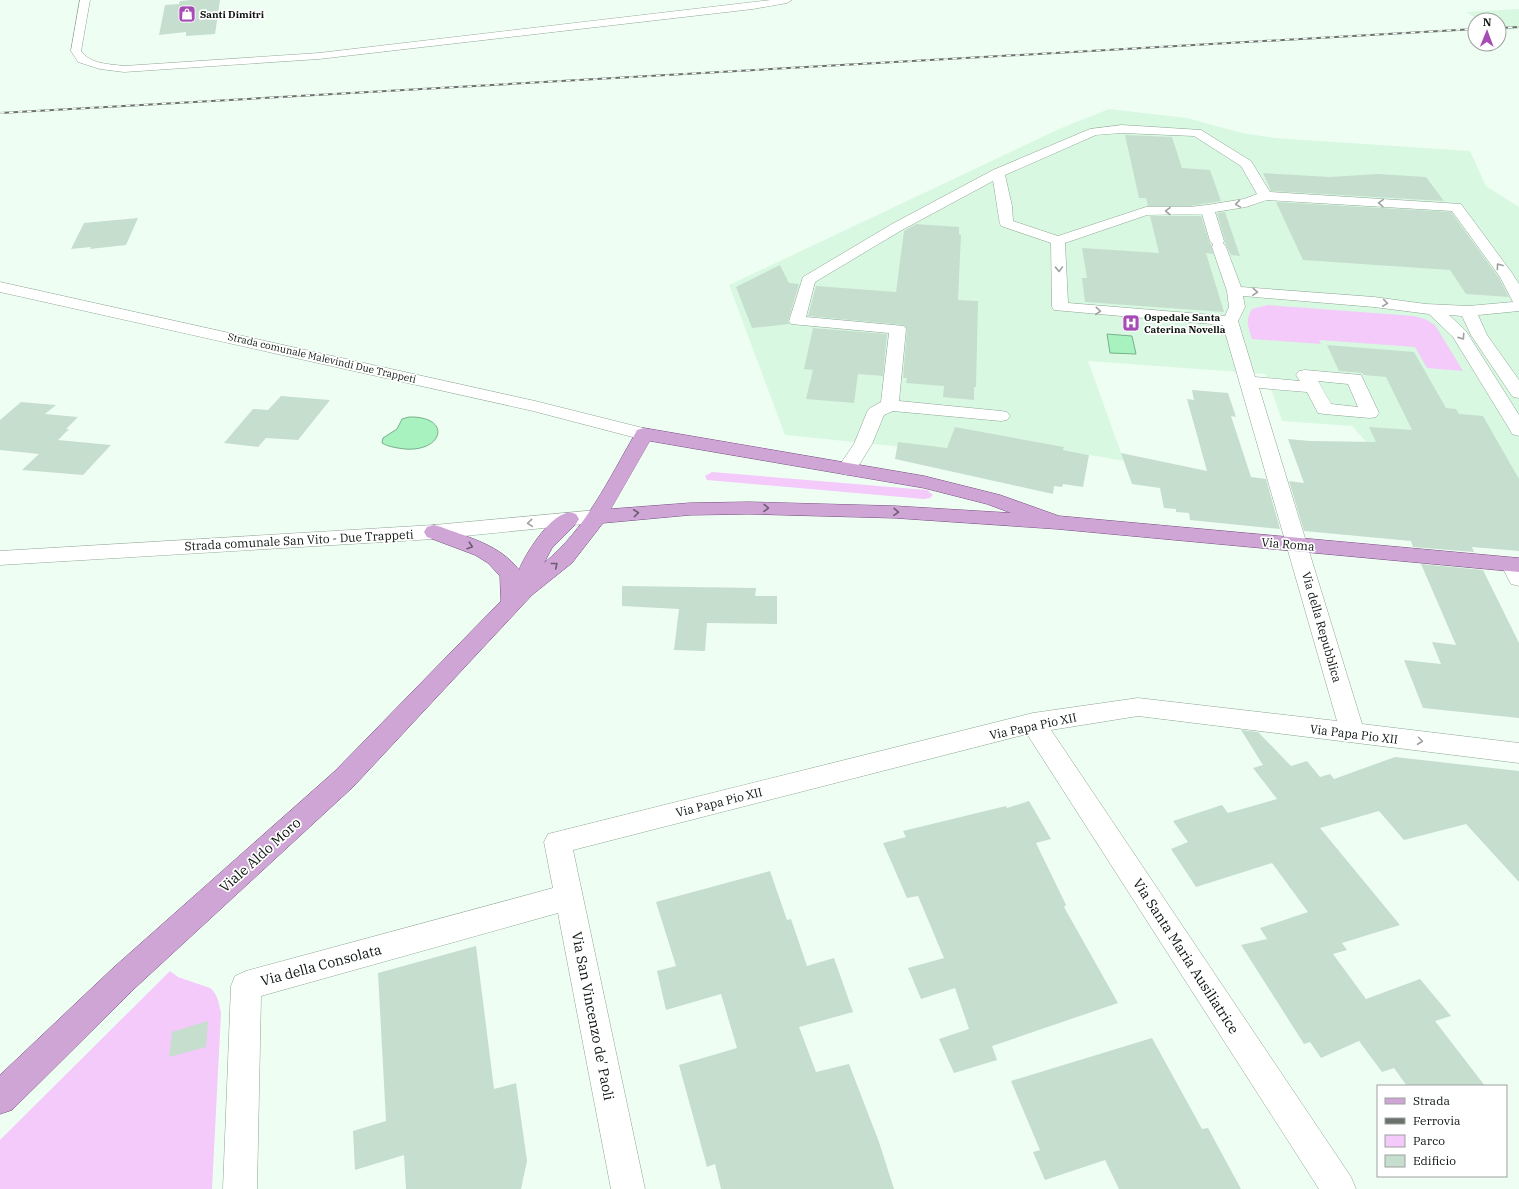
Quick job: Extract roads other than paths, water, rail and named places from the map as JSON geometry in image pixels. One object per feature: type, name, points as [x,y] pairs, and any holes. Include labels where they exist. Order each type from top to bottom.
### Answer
[{"type":"main road","points":[[644,434],[924,482],[993,499],[1057,522]]},
{"type":"main road","name":"Viale Aldo Moro","points":[[0,1098],[124,978],[344,779],[518,596],[564,558],[597,517],[644,434]]},
{"type":"main road","points":[[597,517],[670,510],[749,508],[895,512],[1057,522]]},
{"type":"main road","name":"Viale Aldo Moro","points":[[518,596],[539,549],[569,519]]},
{"type":"main road","name":"Via Roma","points":[[1057,522],[1298,544],[1516,570]]},
{"type":"main road","points":[[434,532],[482,550],[496,558],[511,574],[518,596]]},
{"type":"street","points":[[85,0],[76,51],[82,60],[100,66],[124,69],[327,55],[753,6],[787,0]]},
{"type":"street","points":[[890,405],[898,329],[797,321],[808,280],[897,227],[998,172],[1094,132],[1122,129],[1197,133],[1246,164],[1260,189],[1266,196]]},
{"type":"street","points":[[998,172],[1005,206],[1006,223],[1058,241],[1146,210],[1189,211],[1207,209],[1246,203],[1266,196],[1456,207],[1506,276],[1519,299]]},
{"type":"street","points":[[1058,241],[1060,308],[1230,321],[1237,307],[1235,291],[1207,209]]},
{"type":"street","name":"Strada comunale Malevindi Due Trappeti","points":[[0,287],[527,404],[644,434]]},
{"type":"street","points":[[1235,291],[1374,302],[1434,310],[1468,311],[1519,306]]},
{"type":"street","points":[[1434,310],[1460,334],[1519,430]]},
{"type":"street","points":[[1468,311],[1479,335],[1519,393]]},
{"type":"street","name":"Via della Repubblica","points":[[1230,321],[1298,544],[1353,734]]},
{"type":"street","points":[[1248,382],[1313,387]]},
{"type":"street","points":[[847,469],[863,444],[876,412],[890,405],[1001,416]]},
{"type":"street","name":"Strada comunale San Vito - Due Trappeti","points":[[0,558],[434,532],[597,517]]},
{"type":"street","name":"Via Papa Pio XII","points":[[558,842],[1033,723],[1138,707],[1519,753]]},
{"type":"street","name":"Via Santa Maria Ausiliatrice","points":[[1033,723],[1339,1189]]},
{"type":"street","name":"Via San Vincenzo de' Paoli","points":[[558,842],[628,1189]]},
{"type":"street","name":"Via della Consolata","points":[[240,1189],[246,986],[569,897]]},
{"type":"railway","points":[[1507,28],[1519,27]]},
{"type":"railway","points":[[0,113],[1467,29]]},
{"type":"place","name":"Santi Dimitri","points":[[187,14]]},
{"type":"place","name":"Ospedale Santa Caterina Novella","points":[[1131,323]]}]
